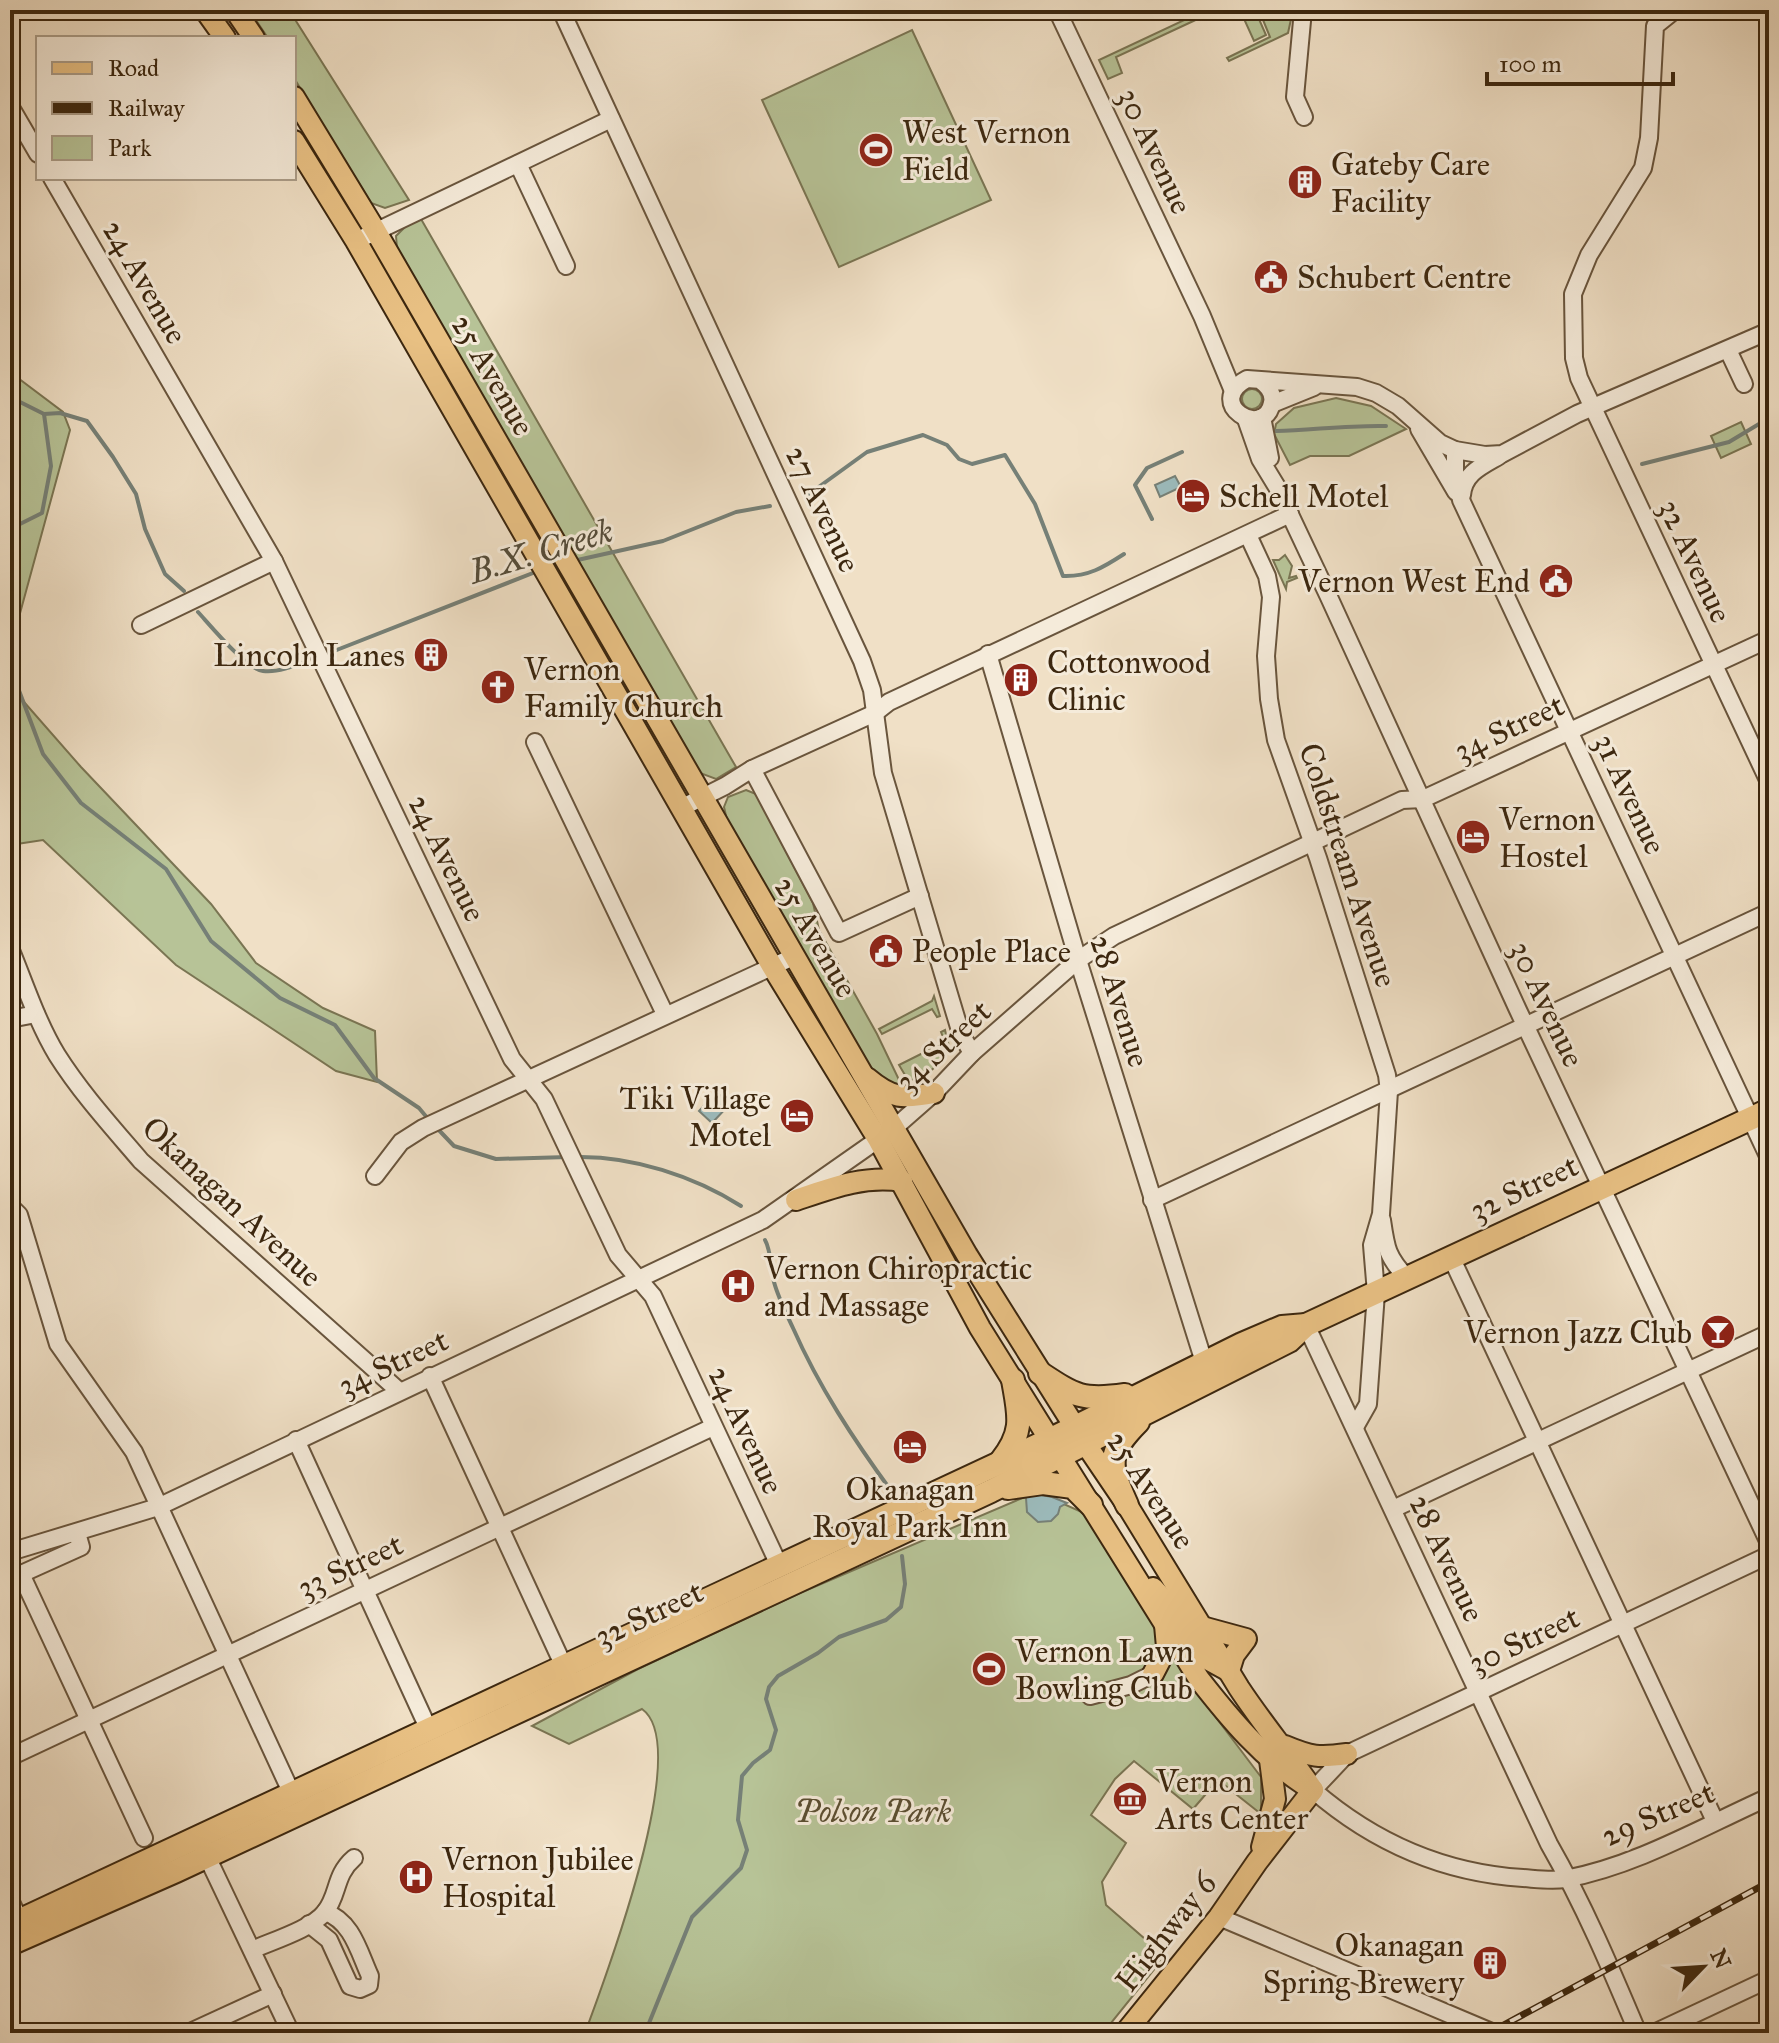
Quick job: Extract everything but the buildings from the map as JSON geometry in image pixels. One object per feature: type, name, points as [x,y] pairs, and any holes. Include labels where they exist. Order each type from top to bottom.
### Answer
[{"type":"highway","name":"32 Street","points":[[17,1931],[568,1676],[991,1491],[1056,1447],[1146,1401],[1289,1341],[1306,1325],[1760,1115]]},
{"type":"highway","name":"32 Street","points":[[1146,1401],[1204,1362],[1282,1327],[1306,1325]]},
{"type":"highway","points":[[1040,1373],[1070,1393],[1087,1398],[1146,1401]]},
{"type":"highway","points":[[1001,1461],[1016,1443],[1018,1409],[1013,1380]]},
{"type":"highway","points":[[1127,1505],[1112,1460],[1121,1438],[1146,1401]]},
{"type":"highway","name":"32 Street","points":[[203,1847],[292,1794],[429,1730],[568,1676],[779,1565],[1001,1461],[1056,1447]]},
{"type":"highway","points":[[991,1491],[1043,1483],[1073,1487],[1091,1505]]},
{"type":"main road","points":[[205,10],[224,36]]},
{"type":"main road","points":[[235,10],[253,36]]},
{"type":"main road","name":"25 Avenue","points":[[296,100],[375,230],[861,1073],[902,1181],[980,1328],[1199,1679],[1231,1721],[1276,1752],[1313,1790]]},
{"type":"main road","name":"25 Avenue","points":[[296,144],[356,241],[772,966],[886,1134],[1127,1505],[1256,1714],[1276,1752]]},
{"type":"main road","points":[[861,1073],[886,1093],[902,1097],[934,1093]]},
{"type":"main road","points":[[796,1200],[842,1184],[881,1177],[902,1181]]},
{"type":"main road","points":[[1130,1566],[1176,1613],[1209,1660],[1229,1671],[1234,1655],[1246,1639],[1202,1627]]},
{"type":"main road","points":[[1153,1674],[1167,1647],[1165,1625]]},
{"type":"main road","points":[[1153,1674],[1177,1670],[1199,1679]]},
{"type":"main road","points":[[1257,1862],[1273,1811],[1276,1752],[1320,1758],[1347,1754]]},
{"type":"main road","name":"Highway 6","points":[[1125,2033],[1219,1917],[1313,1790]]},
{"type":"street","name":"27 Avenue","points":[[561,10],[862,661],[872,690],[883,773],[961,1034],[972,1053]]},
{"type":"street","name":"30 Avenue","points":[[1057,10],[1202,316],[1246,384]]},
{"type":"street","points":[[1303,10],[1295,97],[1304,117]]},
{"type":"street","name":"32 Avenue","points":[[1675,10],[1655,26],[1649,138],[1643,168],[1589,255],[1573,294],[1574,358],[1579,378],[1769,782]]},
{"type":"street","points":[[10,106],[36,151]]},
{"type":"street","points":[[356,241],[611,119]]},
{"type":"street","points":[[518,164],[566,266]]},
{"type":"street","name":"24 Avenue","points":[[53,180],[274,561],[512,1059],[544,1099],[618,1255],[653,1296],[779,1565]]},
{"type":"street","points":[[1461,500],[1463,484],[1468,476],[1502,454],[1593,407],[1769,331]]},
{"type":"street","points":[[1728,350],[1744,384]]},
{"type":"street","points":[[1246,384],[1357,387],[1376,393],[1398,406],[1440,443],[1455,450],[1485,455],[1502,454]]},
{"type":"street","points":[[1246,384],[1233,406],[1236,412],[1260,413],[1319,385]]},
{"type":"street","points":[[1246,384],[1268,387],[1260,413]]},
{"type":"street","name":"30 Avenue","points":[[1260,413],[1260,459],[1290,514],[1769,1543]]},
{"type":"street","points":[[1416,422],[1461,500]]},
{"type":"street","name":"31 Avenue","points":[[1455,450],[1455,471],[1461,500],[1675,955],[1760,1115],[1769,1158]]},
{"type":"street","points":[[681,808],[752,769],[875,713],[889,702],[988,654],[1290,514]]},
{"type":"street","name":"Coldstream Avenue","points":[[1248,535],[1267,576],[1271,597],[1266,656],[1276,740],[1313,842],[1387,1075],[1389,1091],[1381,1214],[1386,1252],[1407,1278]]},
{"type":"street","points":[[141,625],[274,561]]},
{"type":"street","name":"34 Street","points":[[10,1552],[158,1507],[763,1220],[796,1200],[886,1134],[1078,960],[1114,936],[1402,800],[1423,799],[1769,639]]},
{"type":"street","name":"28 Avenue","points":[[988,654],[1078,960],[1204,1362]]},
{"type":"street","points":[[535,742],[665,1014]]},
{"type":"street","points":[[752,769],[839,933],[920,896]]},
{"type":"street","points":[[1152,1200],[1769,912]]},
{"type":"street","name":"Okanagan Avenue","points":[[10,948],[36,1014],[58,1056],[141,1161],[399,1391]]},
{"type":"street","points":[[375,1176],[401,1142],[423,1128],[793,957]]},
{"type":"street","points":[[10,1019],[36,1014]]},
{"type":"street","points":[[1347,1110],[1360,1109],[1371,1114],[1381,1121],[1387,1132]]},
{"type":"street","points":[[10,1206],[19,1215],[58,1344],[134,1452],[292,1794]]},
{"type":"street","name":"Coldstream Avenue","points":[[1355,1427],[1368,1404],[1376,1293],[1372,1245],[1381,1214]]},
{"type":"street","points":[[1451,1257],[1715,1821]]},
{"type":"street","name":"28 Avenue","points":[[1306,1325],[1549,1844],[1568,1878],[1638,2033]]},
{"type":"street","points":[[1393,1509],[1769,1333]]},
{"type":"street","points":[[430,1376],[568,1676]]},
{"type":"street","name":"33 Street","points":[[10,1757],[713,1427]]},
{"type":"street","points":[[296,1440],[429,1730]]},
{"type":"street","points":[[77,1533],[81,1547],[16,1576],[90,1719],[144,1838]]},
{"type":"street","name":"30 Street","points":[[1313,1790],[1347,1754],[1769,1555]]},
{"type":"street","points":[[1090,1696],[1131,1685],[1153,1674]]},
{"type":"street","name":"25 Avenue","points":[[1313,1790],[1375,1836],[1410,1853],[1473,1872],[1506,1877],[1568,1878]]},
{"type":"street","name":"29 Street","points":[[1568,1878],[1598,1871],[1642,1854],[1769,1797]]},
{"type":"street","points":[[203,1847],[291,2033]]},
{"type":"street","points":[[252,1950],[309,1924],[325,1912],[343,1868],[354,1858]]},
{"type":"street","points":[[10,1900],[17,1931]]},
{"type":"street","points":[[309,1924],[329,1940],[350,1986],[360,1989],[369,1985],[370,1976],[346,1923],[325,1912]]},
{"type":"street","points":[[1219,1917],[1494,2033]]},
{"type":"street","points":[[1654,2033],[1769,1979]]},
{"type":"street","points":[[188,2033],[273,1994]]},
{"type":"green space","points":[[249,10],[289,10],[409,200],[385,208],[371,203],[296,81],[296,36],[267,36]]},
{"type":"green space","points":[[1192,10],[1217,10],[1116,57],[1122,73],[1108,79],[1099,60],[1193,16]]},
{"type":"green space","points":[[1240,10],[1255,10],[1266,35],[1254,41]]},
{"type":"green space","points":[[1259,10],[1293,10],[1288,33],[1229,61],[1227,58],[1270,37]]},
{"type":"green space","name":"West Vernon Field","points":[[912,30],[991,200],[839,267],[762,100]]},
{"type":"green space","points":[[421,219],[736,767],[716,779],[700,773],[397,248],[396,236],[406,226]]},
{"type":"green space","points":[[10,372],[63,412],[70,430],[10,650]]},
{"type":"green space","points":[[1252,389],[1259,392],[1262,399],[1259,406],[1252,409],[1245,406],[1242,399],[1245,392]]},
{"type":"green space","points":[[1336,398],[1371,406],[1406,429],[1349,456],[1310,456],[1290,465],[1274,434],[1276,424],[1294,408]]},
{"type":"green space","points":[[1741,422],[1751,444],[1721,458],[1711,436]]},
{"type":"green space","points":[[1285,555],[1292,566],[1289,578],[1297,578],[1287,582],[1286,589],[1273,560]]},
{"type":"green space","points":[[10,686],[81,767],[211,904],[256,963],[323,1008],[375,1031],[377,1082],[336,1071],[176,965],[43,840],[10,845]]},
{"type":"green space","points":[[746,790],[756,794],[813,903],[819,930],[901,1084],[892,1085],[876,1076],[869,1066],[727,820],[724,807],[728,797]]},
{"type":"green space","points":[[934,996],[940,1016],[937,1017],[932,1009],[882,1034],[879,1029],[932,1001]]},
{"type":"green space","points":[[945,1030],[948,1047],[942,1060],[925,1074],[908,1080],[899,1065],[945,1042],[941,1032]]},
{"type":"green space","name":"Polson Park","points":[[1027,1496],[1046,1496],[1084,1513],[1202,1699],[1261,1777],[1261,1814],[1218,1780],[1193,1809],[1134,1761],[1115,1779],[1091,1815],[1126,1843],[1102,1882],[1106,1905],[1153,1946],[1161,1961],[1103,2033],[585,2033],[625,1917],[652,1814],[658,1768],[655,1731],[642,1709],[569,1744],[532,1726],[638,1669],[800,1593]]},
{"type":"water","points":[[1175,476],[1181,487],[1160,497],[1155,485]]},
{"type":"water","points":[[717,1092],[729,1105],[712,1123],[699,1111]]},
{"type":"water","points":[[1036,1494],[1067,1503],[1060,1507],[1051,1521],[1038,1522],[1027,1512],[1026,1498],[1021,1496]]},
{"type":"waterway","points":[[10,397],[44,414]]},
{"type":"waterway","name":"B.X. Creek","points":[[44,414],[60,413],[87,421],[136,494],[145,529],[165,574],[184,591]]},
{"type":"waterway","points":[[10,529],[42,513],[51,466],[44,414]]},
{"type":"waterway","name":"B.X. Creek","points":[[1642,464],[1729,442],[1769,418]]},
{"type":"waterway","name":"B.X. Creek","points":[[1276,431],[1386,426]]},
{"type":"waterway","name":"B.X. Creek","points":[[809,494],[867,452],[923,435],[947,445],[959,459],[972,464],[1005,455],[1035,504],[1063,576],[1088,573],[1124,554]]},
{"type":"waterway","name":"B.X. Creek","points":[[1152,519],[1135,485],[1147,468],[1182,452]]},
{"type":"waterway","name":"B.X. Creek","points":[[573,561],[663,541],[736,512],[770,506]]},
{"type":"waterway","name":"B.X. Creek","points":[[329,653],[538,571]]},
{"type":"waterway","name":"B.X. Creek","points":[[198,612],[229,646],[256,669],[274,671],[306,661]]},
{"type":"waterway","points":[[10,645],[15,680],[43,754],[81,803],[166,869],[211,941],[280,998],[335,1025],[374,1078],[419,1108],[429,1120]]},
{"type":"waterway","points":[[435,1126],[454,1146],[496,1159],[568,1157]]},
{"type":"waterway","points":[[577,1157],[619,1160],[662,1170],[723,1195],[741,1206]]},
{"type":"waterway","points":[[765,1240],[776,1288],[803,1350],[838,1413],[892,1492]]},
{"type":"waterway","points":[[645,2033],[692,1917],[741,1868],[747,1850],[738,1820],[742,1776],[770,1750],[776,1730],[766,1699],[769,1687],[778,1676],[839,1637],[886,1620],[901,1607],[905,1584],[902,1556]]},
{"type":"railway","points":[[1489,2033],[1769,1882]]},
{"type":"place","name":"West Vernon Field","points":[[876,150]]},
{"type":"place","name":"Gateby Care Facility","points":[[1305,182]]},
{"type":"place","name":"Schubert Centre","points":[[1271,277]]},
{"type":"place","name":"Schell Motel","points":[[1193,496]]},
{"type":"place","name":"Vernon West End","points":[[1556,581]]},
{"type":"place","name":"Lincoln Lanes","points":[[431,655]]},
{"type":"place","name":"Cottonwood Clinic","points":[[1021,680]]},
{"type":"place","name":"Vernon Family Church","points":[[498,687]]},
{"type":"place","name":"Vernon Hostel","points":[[1473,837]]},
{"type":"place","name":"People Place","points":[[886,951]]},
{"type":"place","name":"Tiki Village Motel","points":[[797,1116]]},
{"type":"place","name":"Vernon Chiropractic and Massage","points":[[738,1286]]},
{"type":"place","name":"Vernon Jazz Club","points":[[1718,1332]]},
{"type":"place","name":"Okanagan Royal Park Inn","points":[[910,1447]]},
{"type":"place","name":"Vernon Lawn Bowling Club","points":[[989,1669]]},
{"type":"place","name":"Vernon Arts Center","points":[[1130,1799]]},
{"type":"place","name":"Vernon Jubilee Hospital","points":[[416,1877]]},
{"type":"place","name":"Okanagan Spring Brewery","points":[[1490,1963]]}]
